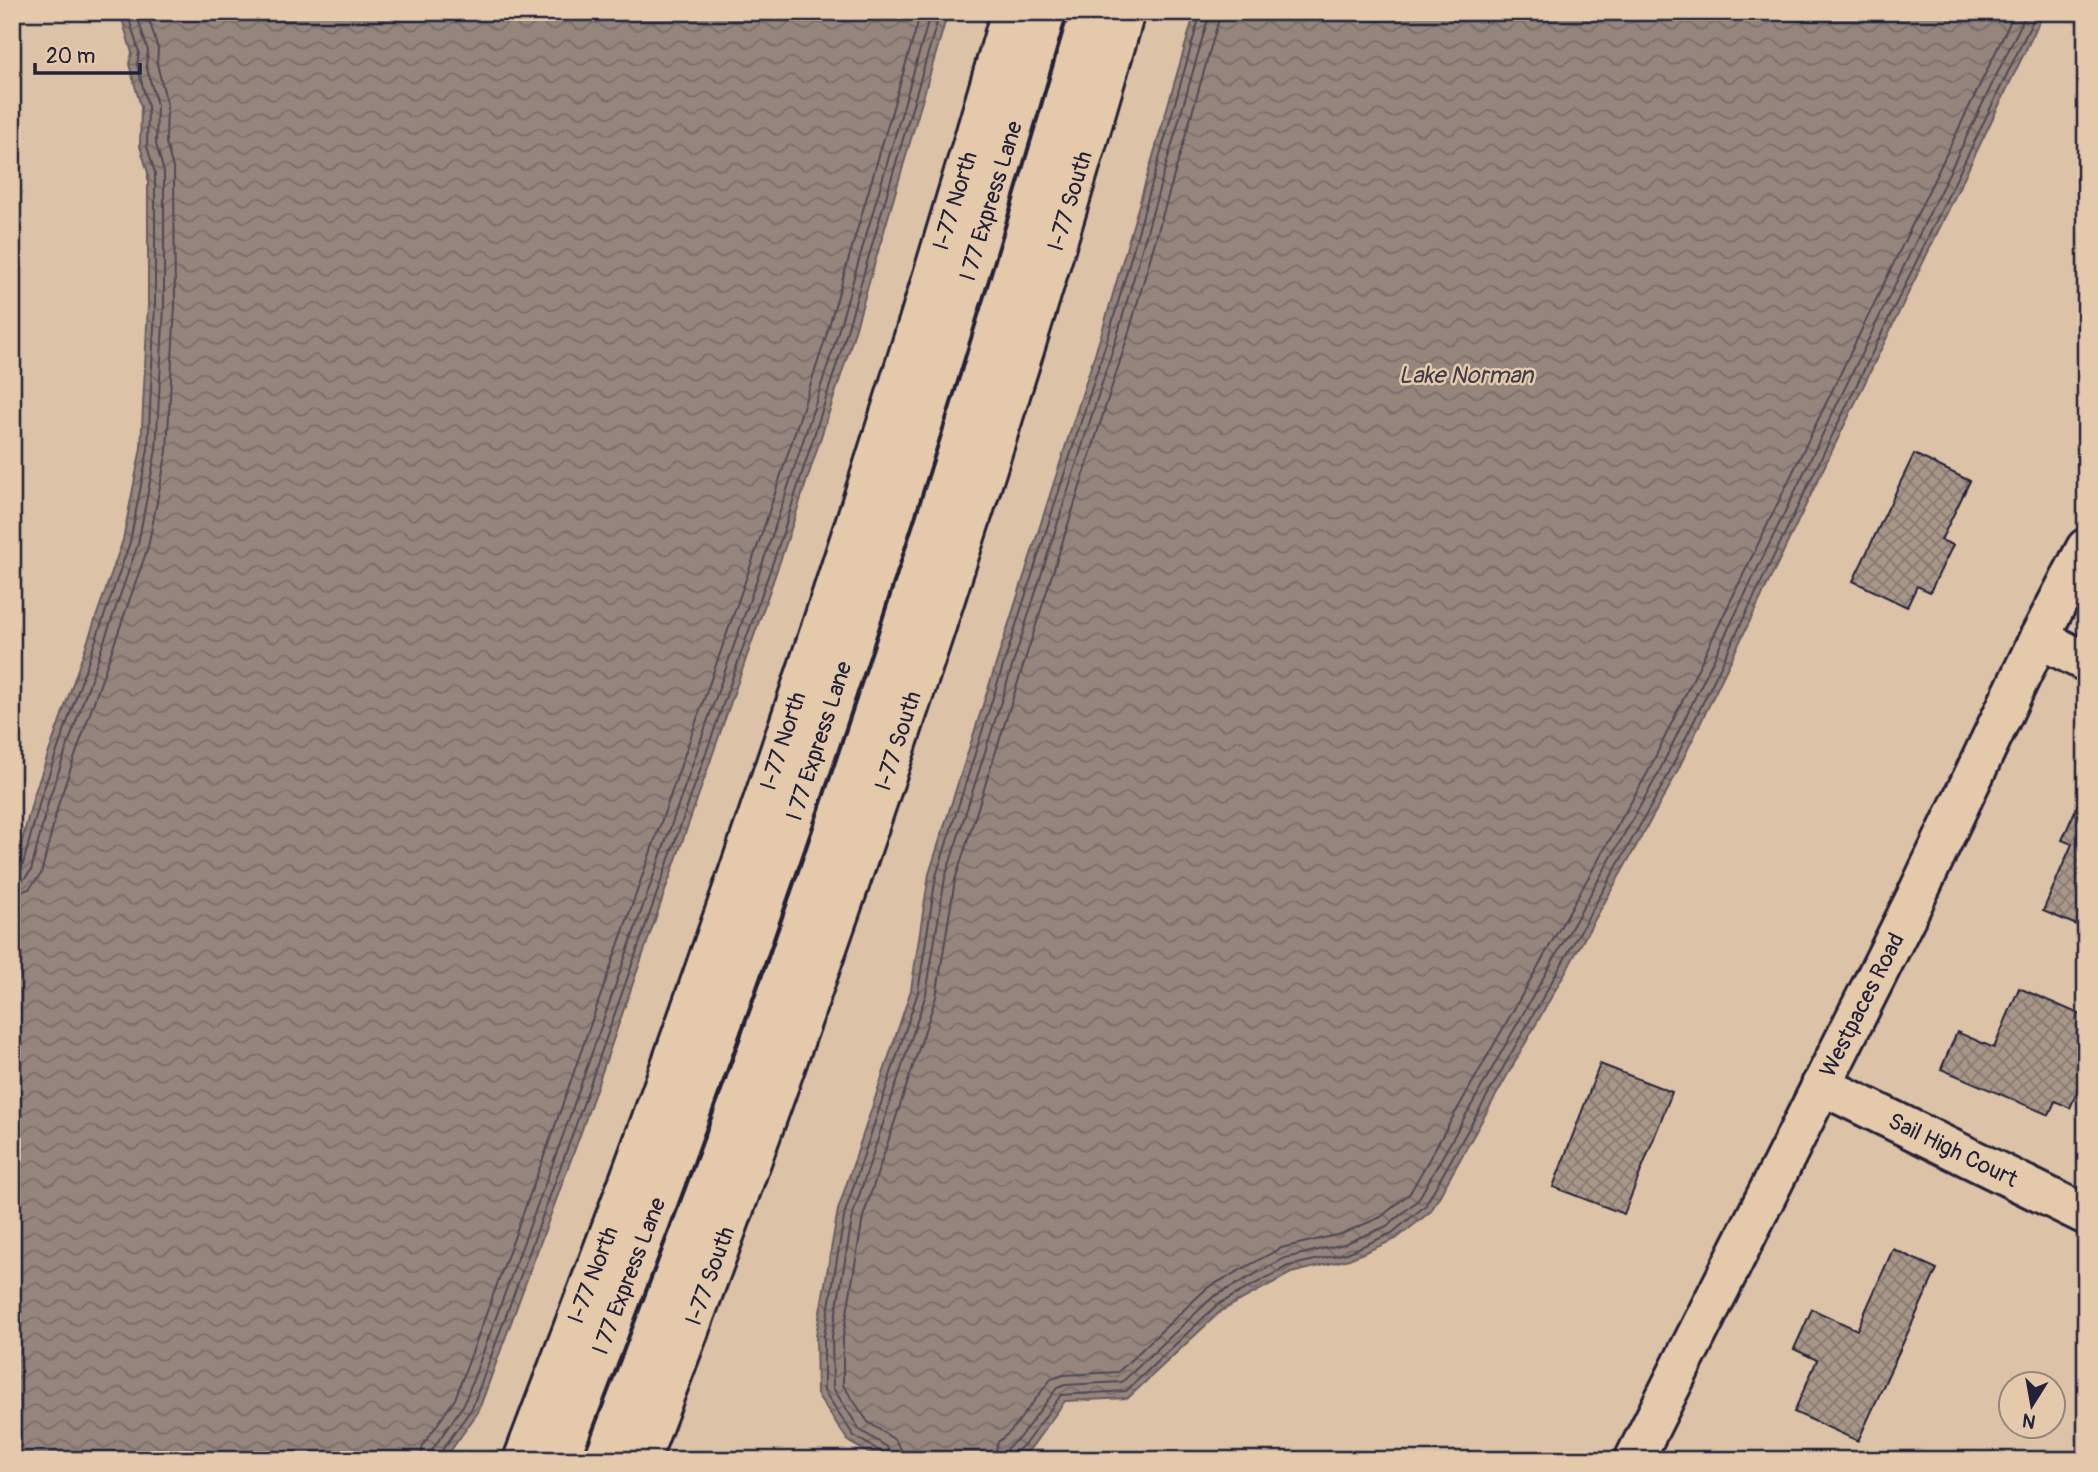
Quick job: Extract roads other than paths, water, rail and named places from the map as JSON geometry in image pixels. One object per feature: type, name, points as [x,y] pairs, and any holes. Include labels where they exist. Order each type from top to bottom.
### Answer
[{"type":"main road","name":"I-77 North","points":[[523,1460],[665,1083],[751,840],[910,350],[1011,12]]},
{"type":"main road","name":"I 77 Express Lane","points":[[559,1460],[697,1094],[783,851],[939,373],[1046,12]]},
{"type":"main road","name":"I 77 Express Lane","points":[[604,1460],[737,1108],[826,851],[983,372],[1090,12]]},
{"type":"main road","name":"I-77 South","points":[[640,1460],[768,1120],[859,862],[1015,382],[1125,12]]},
{"type":"main road","name":"Westpaces Road","points":[[1634,1460],[1913,903],[2039,638],[2086,548]]},
{"type":"main road","points":[[2039,638],[2086,662]]},
{"type":"main road","name":"Sail High Court","points":[[1821,1085],[2086,1215]]},
{"type":"water","points":[[120,12],[948,12],[849,351],[787,541],[580,1135],[478,1412],[444,1460],[12,1460],[12,879],[34,795],[123,540],[141,448],[148,305],[148,173],[140,146],[141,107],[129,64],[132,53]]},
{"type":"water","name":"Lake Norman","points":[[1195,12],[2044,12],[1671,784],[1431,1211],[1396,1239],[1349,1259],[1291,1273],[1221,1311],[1128,1398],[1065,1401],[1030,1449],[1016,1460],[881,1460],[849,1442],[817,1394],[816,1335],[838,1210],[911,990],[929,874],[1102,332]]}]
